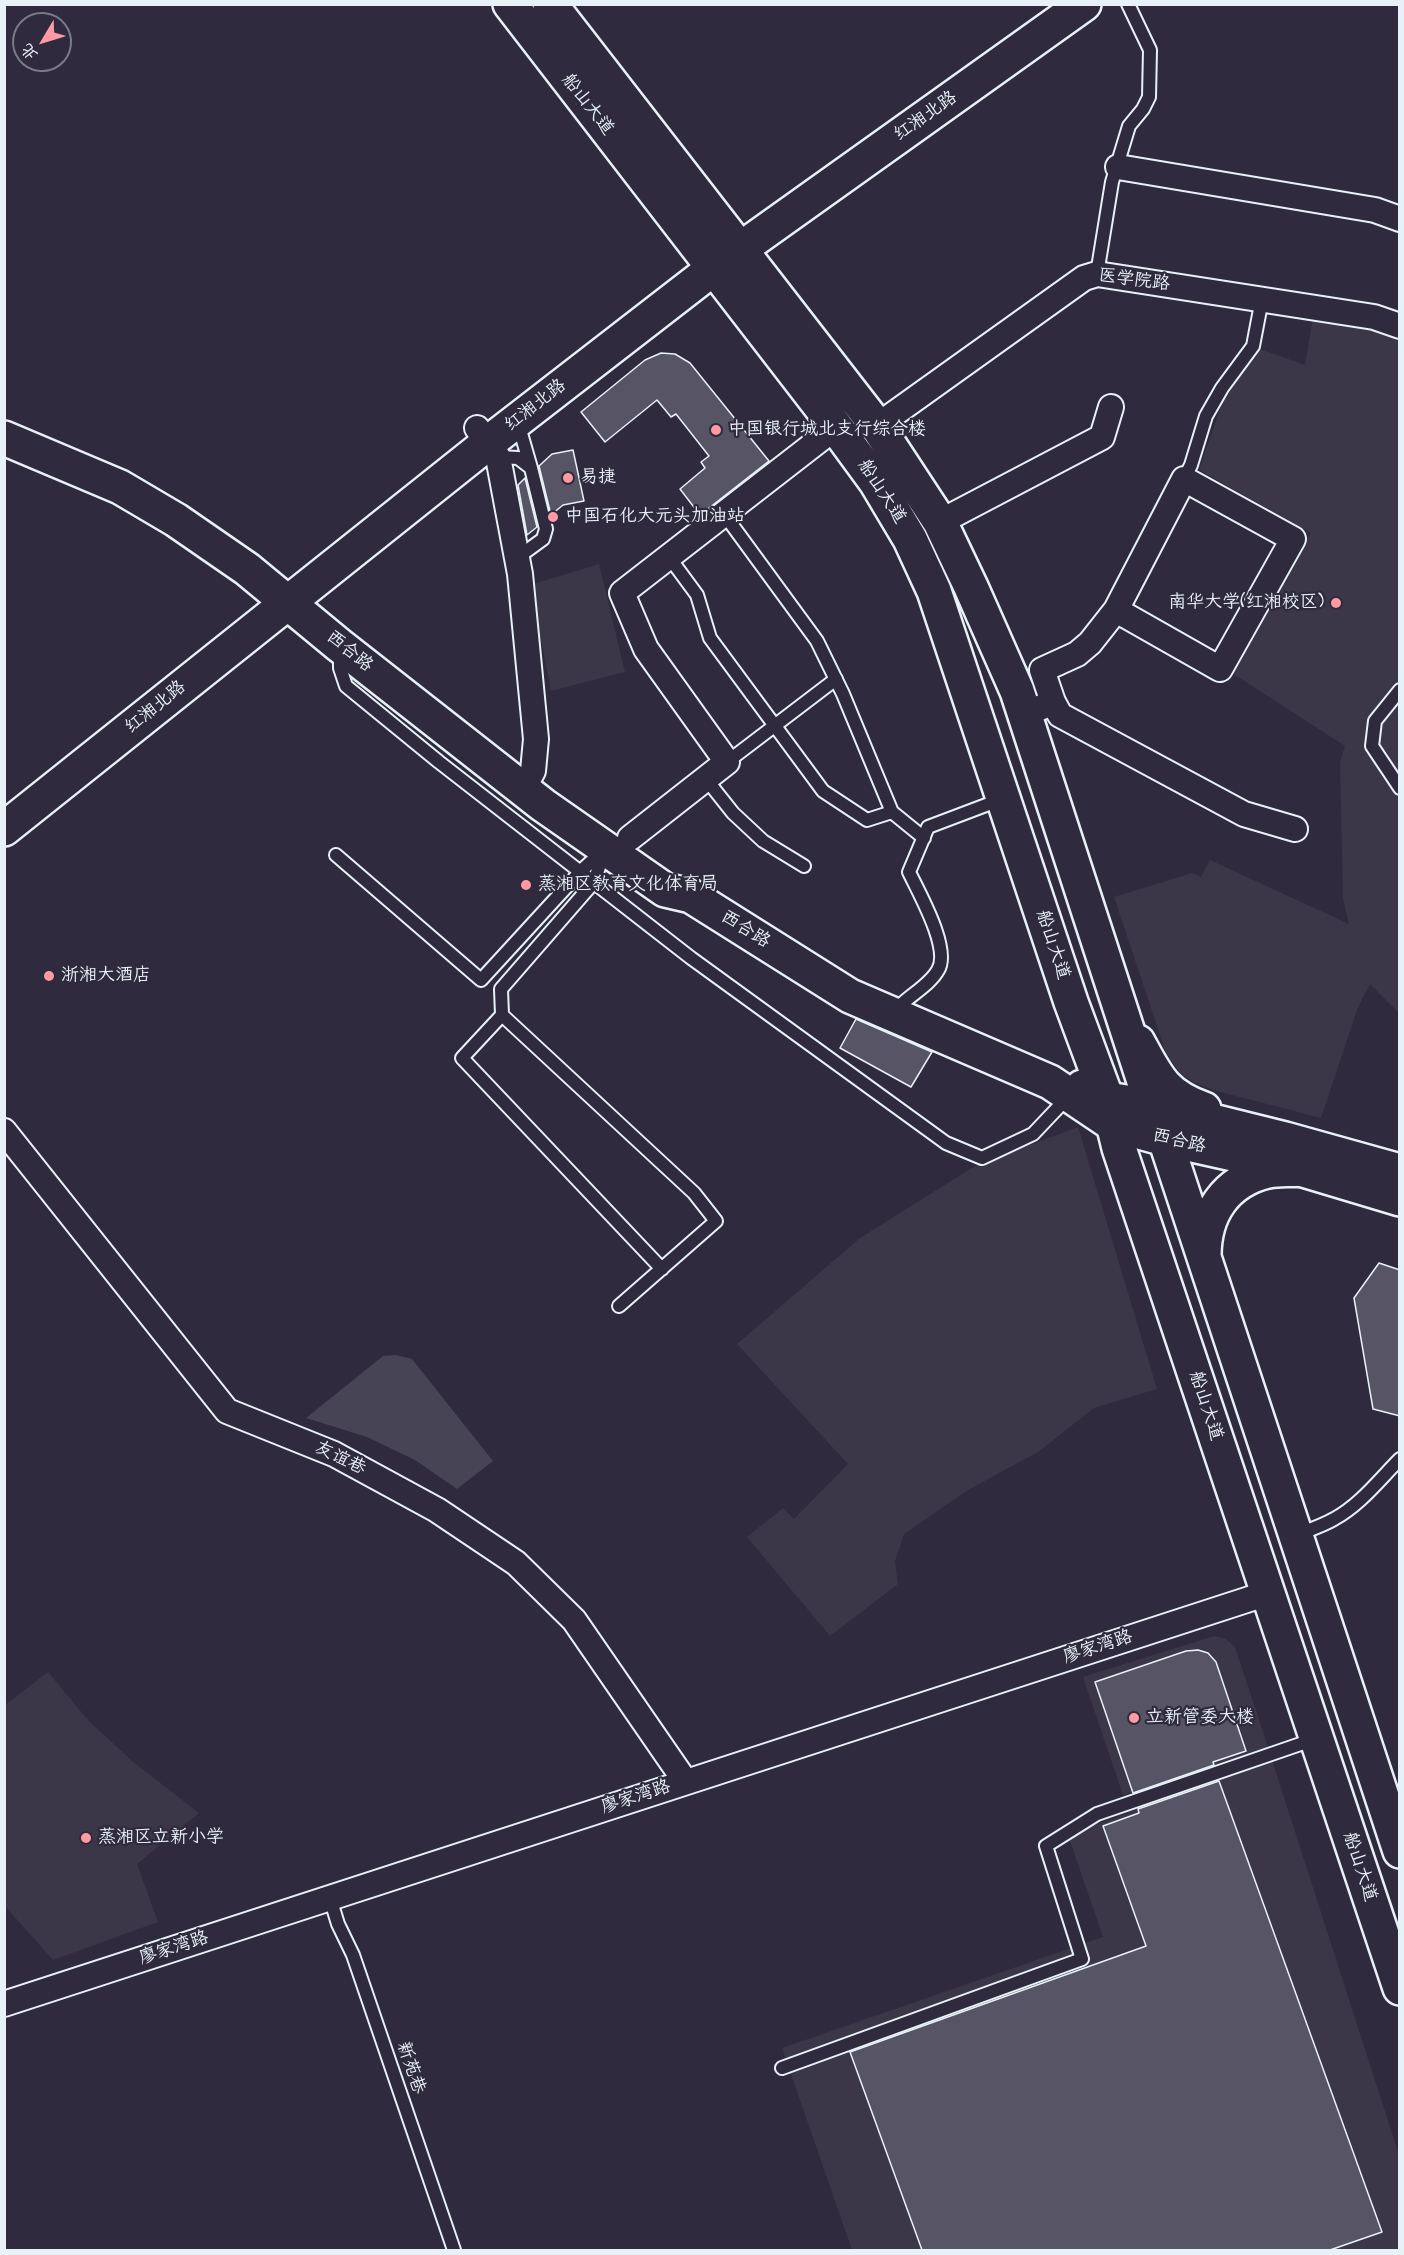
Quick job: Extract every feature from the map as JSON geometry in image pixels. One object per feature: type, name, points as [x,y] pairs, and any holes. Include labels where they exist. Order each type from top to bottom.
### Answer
[{"type":"main road","name":"船山大道","points":[[510,4],[876,482],[910,539],[934,591],[1110,1112],[1119,1148],[1400,1988]]},
{"type":"main road","name":"船山大道","points":[[550,4],[877,426],[940,522],[1017,691],[1039,708],[1119,1007],[1165,1139],[1204,1264],[1400,1851]]},
{"type":"main road","name":"红湘北路","points":[[488,443],[708,261],[1051,4]]},
{"type":"main road","name":"红湘北路","points":[[734,242],[1084,4]]},
{"type":"main road","name":"红湘北路","points":[[4,805],[518,420],[708,261]]},
{"type":"main road","name":"西合路","points":[[4,420],[129,470],[186,502],[263,556],[289,590],[339,645],[528,780],[561,793],[617,839],[665,890],[690,896],[850,996],[1050,1082],[1070,1096],[1110,1112],[1152,1106],[1400,1171]]},
{"type":"main road","name":"西合路","points":[[4,438],[120,487],[176,520],[247,569],[289,590],[528,780]]},
{"type":"main road","name":"红湘北路","points":[[4,829],[289,590]]},
{"type":"main road","name":"西合路","points":[[617,839],[699,884],[858,982],[1165,1139],[1300,1169],[1400,1199]]},
{"type":"main road","points":[[1119,1007],[1154,1072],[1176,1097],[1285,1139]]},
{"type":"main road","points":[[1204,1264],[1204,1239],[1209,1219],[1218,1203],[1230,1190],[1245,1180],[1268,1171],[1300,1169]]},
{"type":"street","points":[[1118,167],[1375,210],[1400,219]]},
{"type":"street","name":"医学院路","points":[[877,426],[1084,278],[1097,274],[1374,317],[1400,326]]},
{"type":"street","points":[[940,522],[1102,437],[1111,407]]},
{"type":"street","points":[[617,839],[727,762],[646,649],[622,593],[836,427]]},
{"type":"street","points":[[488,443],[517,558],[536,739],[528,780]]},
{"type":"street","points":[[1116,610],[1220,669],[1293,539],[1184,479],[1116,610],[1090,643],[1077,654],[1042,670],[1039,708],[1060,716],[1244,814],[1295,829]]},
{"type":"street","name":"友谊巷","points":[[4,1131],[227,1411],[334,1454],[436,1510],[516,1563],[574,1620],[685,1781]]},
{"type":"street","name":"廖家湾路","points":[[4,2004],[1268,1593]]},
{"type":"lane","points":[[1097,274],[1112,182],[1128,126],[1143,109],[1149,97],[1150,50],[1128,4]]},
{"type":"lane","points":[[1184,479],[1191,465],[1206,416],[1222,388],[1253,346],[1262,299]]},
{"type":"lane","points":[[517,558],[543,539],[546,530],[518,420]]},
{"type":"lane","points":[[488,443],[518,458],[531,468]]},
{"type":"lane","points":[[724,514],[817,641],[836,679],[892,812],[924,838]]},
{"type":"lane","points":[[669,557],[697,595],[710,638],[824,791],[867,820],[892,812]]},
{"type":"lane","points":[[339,645],[340,668],[346,686],[439,762],[691,958],[946,1143],[982,1158],[1033,1134],[1070,1096]]},
{"type":"lane","points":[[727,762],[836,679]]},
{"type":"lane","points":[[1400,690],[1375,721],[1372,746],[1400,788]]},
{"type":"lane","points":[[706,778],[733,813],[763,841],[804,866]]},
{"type":"lane","points":[[903,1003],[937,972],[941,964],[937,932],[909,872],[928,827],[1003,798]]},
{"type":"lane","points":[[336,855],[481,981],[580,872],[617,839]]},
{"type":"lane","points":[[617,839],[594,882],[501,989],[502,1015],[694,1193],[716,1221],[619,1306]]},
{"type":"lane","points":[[502,1015],[462,1058],[662,1269]]},
{"type":"lane","points":[[1294,1535],[1323,1525],[1349,1509],[1360,1501],[1400,1459]]},
{"type":"lane","points":[[782,2068],[1082,1959],[1046,1846],[1097,1814],[1317,1739]]},
{"type":"lane","name":"新苑巷","points":[[330,1898],[338,1924],[353,1955],[454,2250]]},
{"type":"shaded area","name":"南华大学(红湘校区)","points":[[1313,317],[1373,327],[1399,337],[1399,1013],[1370,984],[1358,1007],[1321,1118],[1213,1090],[1193,1082],[1179,1072],[1166,1053],[1114,897],[1192,873],[1201,877],[1210,860],[1349,924],[1343,898],[1340,763],[1345,746],[1232,673],[1311,533],[1199,470],[1223,401],[1260,349],[1305,365]]},
{"type":"shaded area","points":[[599,564],[625,672],[551,691],[530,585]]},
{"type":"shaded area","points":[[1078,1127],[1157,1389],[1094,1408],[1038,1452],[968,1490],[904,1534],[895,1561],[898,1584],[830,1636],[747,1537],[783,1508],[794,1519],[848,1464],[737,1344],[860,1238],[975,1166]]},
{"type":"shaded area","points":[[396,1355],[412,1359],[493,1461],[457,1489],[415,1460],[367,1437],[306,1418],[383,1356]]},
{"type":"shaded area","points":[[1214,1636],[1226,1639],[1235,1647],[1268,1747],[1123,1795],[1083,1677]]},
{"type":"shaded area","name":"蒸湘区立新小学","points":[[48,1672],[88,1720],[132,1761],[199,1813],[137,1864],[158,1922],[53,1960],[4,1905],[5,1705]]},
{"type":"shaded area","points":[[1272,1760],[1399,2155],[1399,2250],[852,2250],[782,2048],[1103,1937],[1068,1835]]},
{"type":"building","name":"中国银行城北支行综合楼","points":[[661,353],[675,354],[690,363],[769,461],[700,515],[680,489],[705,468],[701,462],[709,456],[676,414],[671,417],[657,400],[605,442],[581,412],[645,360]]},
{"type":"building","points":[[573,450],[584,501],[563,505],[551,515],[539,466],[552,454]]},
{"type":"building","points":[[525,478],[537,527],[527,535],[518,485]]},
{"type":"building","points":[[856,1019],[932,1052],[911,1087],[840,1048]]},
{"type":"building","points":[[1379,1263],[1400,1270],[1400,1416],[1373,1409],[1354,1298]]},
{"type":"building","name":"立新管委大楼","points":[[1198,1650],[1208,1653],[1216,1662],[1246,1751],[1213,1762],[1214,1765],[1133,1793],[1095,1682],[1186,1651]]},
{"type":"building","points":[[1219,1781],[1382,2232],[1330,2250],[922,2250],[850,2052],[1146,1946],[1103,1826],[1139,1813],[1138,1809]]},
{"type":"place","name":"中国银行城北支行综合楼","points":[[716,430]]},
{"type":"place","name":"易捷","points":[[568,478]]},
{"type":"place","name":"中国石化大元头加油站","points":[[553,517]]},
{"type":"place","name":"南华大学(红湘校区)","points":[[1336,603]]},
{"type":"place","name":"蒸湘区教育文化体育局","points":[[526,885]]},
{"type":"place","name":"浙湘大酒店","points":[[49,976]]},
{"type":"place","name":"立新管委大楼","points":[[1134,1718]]},
{"type":"place","name":"蒸湘区立新小学","points":[[86,1838]]}]
